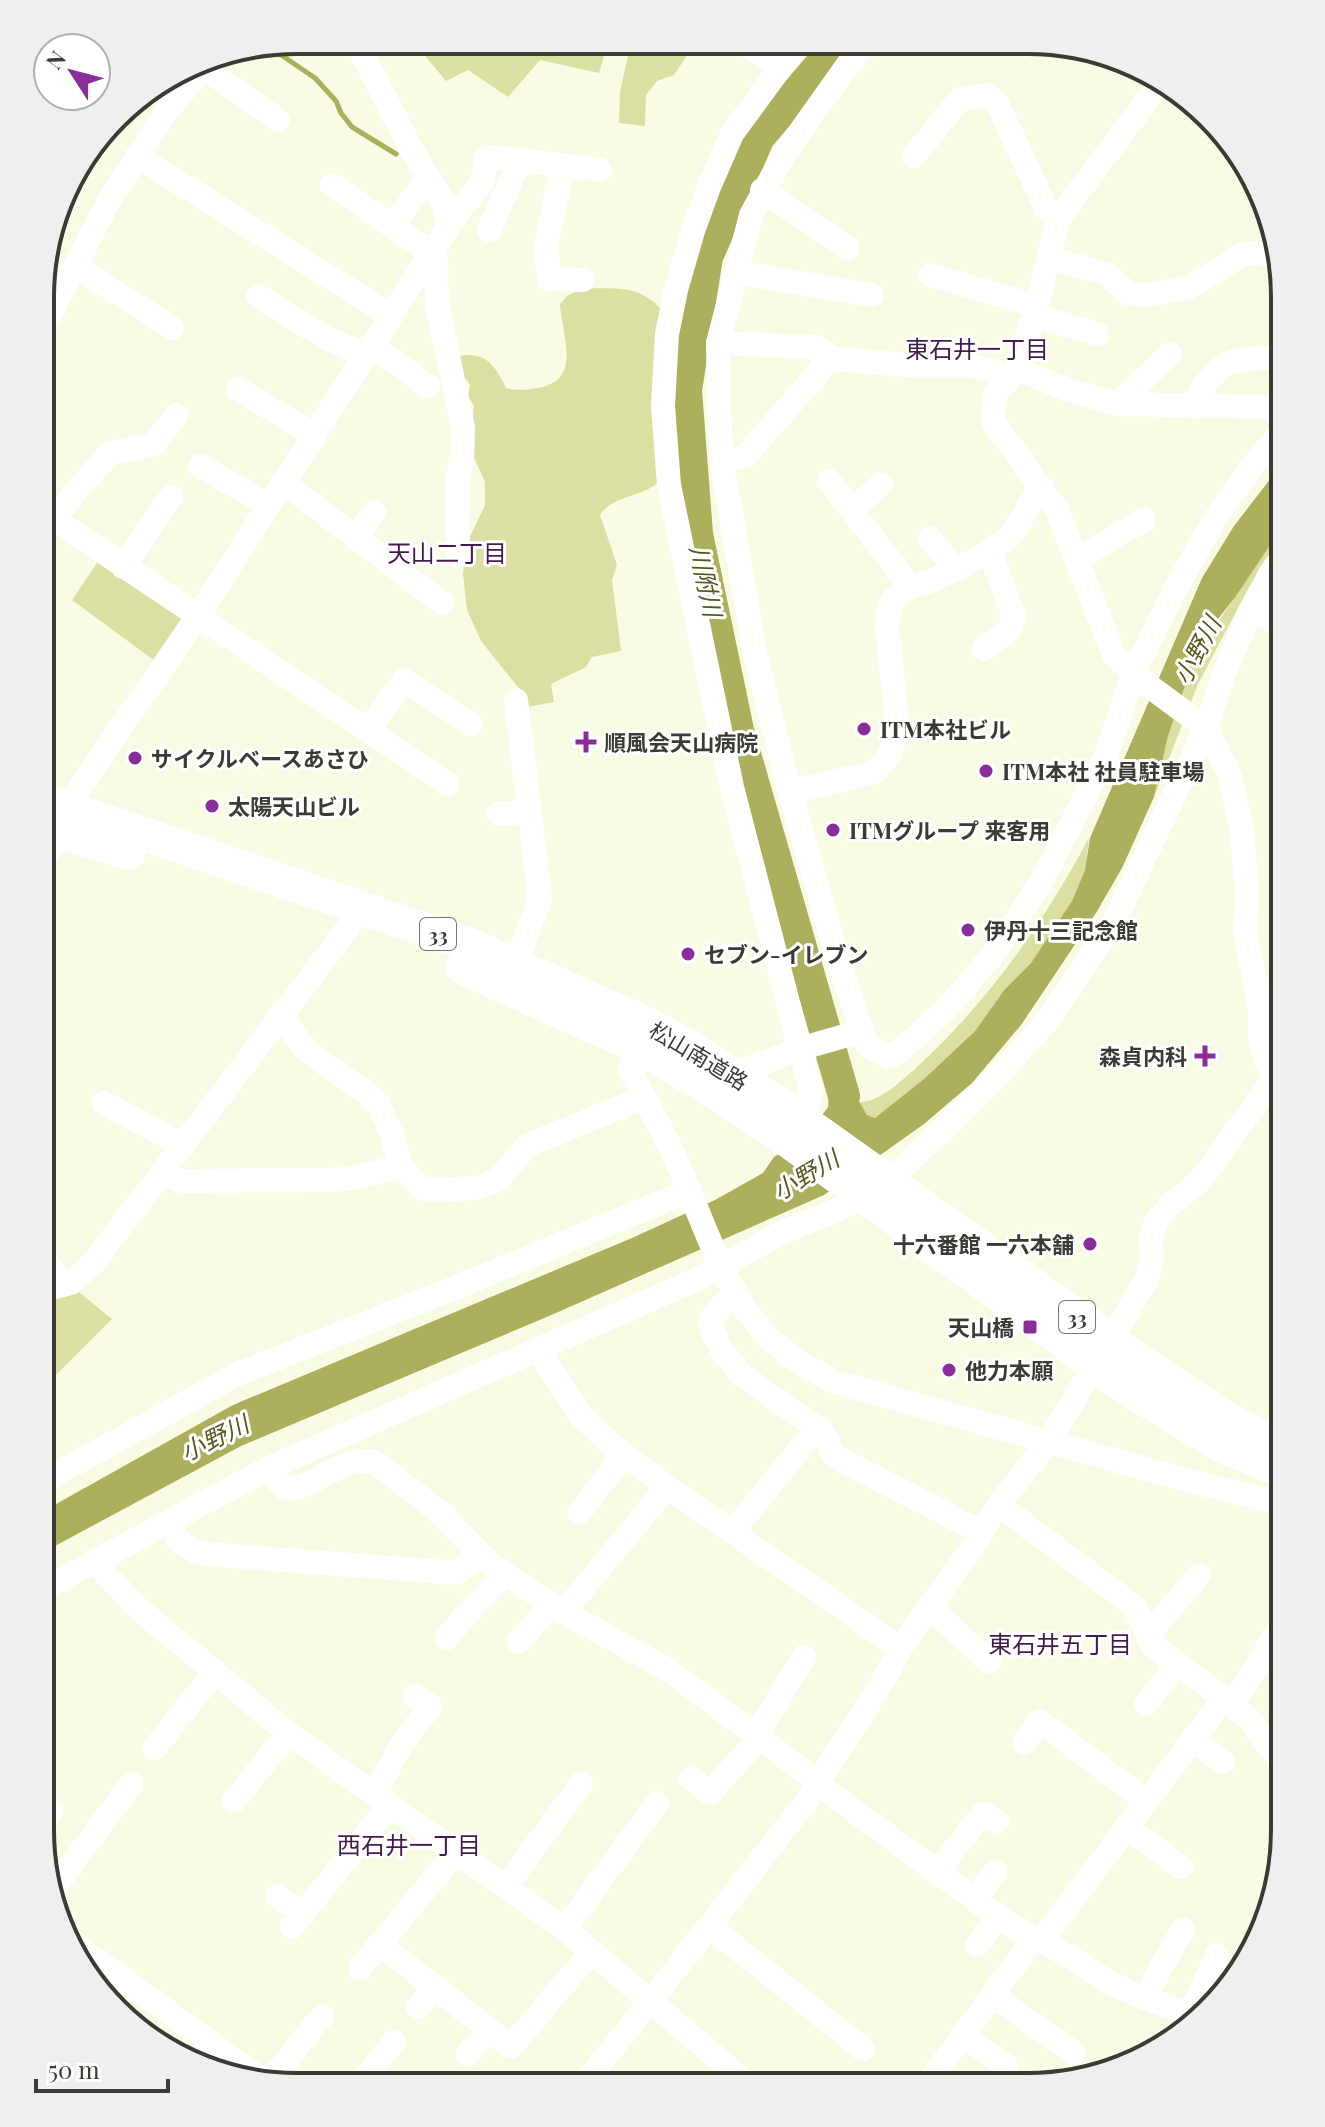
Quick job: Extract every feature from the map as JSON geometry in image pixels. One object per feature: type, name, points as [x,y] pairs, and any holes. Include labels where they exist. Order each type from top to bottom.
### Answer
[{"type":"highway","name":"松山南道路","points":[[54,817],[353,918],[470,945],[512,977],[733,1075],[871,1186],[1102,1352],[1270,1441]]},
{"type":"highway","name":"松山南道路","points":[[641,1035],[699,1082],[800,1129]]},
{"type":"highway","name":"松山南道路","points":[[1102,1352],[1125,1387],[1220,1445],[1270,1466]]},
{"type":"street","points":[[362,54],[443,202],[449,226]]},
{"type":"street","points":[[790,54],[732,134],[693,231],[667,334],[663,406],[669,485],[735,802],[811,1091],[800,1129]]},
{"type":"street","points":[[858,54],[815,108],[762,190],[751,215],[718,343],[722,462],[754,649],[856,1032],[868,1046],[890,1057],[900,1051],[946,1009],[991,957],[1046,873],[1107,754],[1177,586],[1213,522],[1271,444]]},
{"type":"street","points":[[215,69],[278,120]]},
{"type":"street","points":[[54,305],[137,156],[195,77]]},
{"type":"street","points":[[1154,90],[1058,219],[1035,310],[1012,374],[995,395],[993,421],[1057,510],[1114,655],[1137,677],[1202,725],[1230,776],[1242,831],[1247,894],[1245,932],[1260,1007],[1260,1038],[1271,1067]]},
{"type":"street","points":[[914,156],[960,99],[989,95],[998,105],[1046,208],[1058,219]]},
{"type":"street","points":[[137,156],[390,315]]},
{"type":"street","points":[[54,816],[81,786],[197,617],[431,252],[483,180],[486,159],[492,157],[600,170]]},
{"type":"street","points":[[489,230],[520,160]]},
{"type":"street","points":[[563,165],[546,245],[549,279],[583,280]]},
{"type":"street","points":[[403,212],[428,177]]},
{"type":"street","points":[[332,185],[431,252],[436,259],[437,304],[463,428],[462,461],[457,479],[458,556]]},
{"type":"street","points":[[762,190],[848,248]]},
{"type":"street","points":[[1048,258],[1107,274],[1129,294],[1148,295],[1190,287],[1244,254],[1252,252],[1267,256]]},
{"type":"street","points":[[77,267],[172,328]]},
{"type":"street","points":[[735,272],[872,295]]},
{"type":"street","points":[[930,275],[1097,334]]},
{"type":"street","points":[[258,296],[323,336],[367,350],[428,386]]},
{"type":"street","points":[[718,343],[827,348],[925,367],[966,364],[1117,404],[1271,408]]},
{"type":"street","points":[[722,462],[745,456],[819,372],[827,348]]},
{"type":"street","points":[[1117,404],[1170,354]]},
{"type":"street","points":[[1194,407],[1208,381],[1232,361],[1271,358]]},
{"type":"street","points":[[238,389],[313,434]]},
{"type":"street","points":[[54,510],[110,453],[153,445],[176,415]]},
{"type":"street","points":[[200,466],[269,505]]},
{"type":"street","points":[[829,481],[910,586]]},
{"type":"street","points":[[283,482],[350,539],[442,603]]},
{"type":"street","points":[[851,509],[881,485]]},
{"type":"street","points":[[790,792],[875,772],[889,755],[898,731],[888,612],[900,593],[910,586],[929,581],[989,550],[1015,531],[1021,514],[1042,488]]},
{"type":"street","points":[[123,567],[171,497]]},
{"type":"street","points":[[350,539],[375,512]]},
{"type":"street","points":[[54,520],[448,784]]},
{"type":"street","points":[[1076,560],[1144,520]]},
{"type":"street","points":[[930,538],[954,568]]},
{"type":"street","points":[[984,649],[1009,630],[1014,616],[989,550]]},
{"type":"street","points":[[54,1583],[267,1469],[702,1277],[719,1260],[781,1233],[871,1186],[996,1078],[1046,1022],[1112,926],[1250,612],[1271,572]]},
{"type":"street","points":[[1250,612],[1271,620]]},
{"type":"street","points":[[369,730],[404,680],[471,724]]},
{"type":"street","points":[[512,977],[540,898],[516,700]]},
{"type":"street","points":[[499,813],[529,813]]},
{"type":"street","points":[[54,1287],[81,1276],[94,1262],[353,918]]},
{"type":"street","points":[[281,1016],[307,1051],[378,1104],[391,1132],[401,1167],[422,1188],[477,1188],[499,1179],[526,1146],[643,1098]]},
{"type":"street","points":[[733,1075],[800,1048],[856,1032]]},
{"type":"street","points":[[641,1035],[630,1067],[678,1163],[719,1260],[758,1324],[777,1345],[805,1366],[835,1382],[1270,1501]]},
{"type":"street","points":[[593,2073],[818,1783],[885,1678],[900,1648],[999,1505],[1049,1441],[1147,1279],[1152,1259],[1151,1238],[1156,1222],[1169,1206],[1200,1181],[1270,1091]]},
{"type":"street","points":[[104,1103],[183,1145]]},
{"type":"street","points":[[162,1173],[181,1181],[323,1180],[346,1179],[401,1167]]},
{"type":"street","points":[[54,1473],[238,1374],[690,1195]]},
{"type":"street","points":[[54,1272],[66,1284]]},
{"type":"street","points":[[736,1292],[717,1311],[711,1320],[711,1329],[723,1352],[743,1376],[817,1428],[828,1439],[834,1456],[840,1460],[981,1532]]},
{"type":"street","points":[[538,1350],[588,1425],[624,1455],[900,1648]]},
{"type":"street","points":[[743,1519],[817,1428]]},
{"type":"street","points":[[579,1513],[624,1455]]},
{"type":"street","points":[[267,1469],[286,1489],[298,1488],[348,1462],[364,1459],[375,1462],[441,1513],[479,1554],[506,1574],[557,1608],[668,1670],[999,1916],[1077,1964],[1144,1998],[1186,2014]]},
{"type":"street","points":[[519,1642],[557,1608],[667,1487]]},
{"type":"street","points":[[999,1505],[1135,1607],[1141,1613],[1152,1645],[1251,1721],[1270,1748]]},
{"type":"street","points":[[167,1523],[181,1543],[197,1553],[205,1554],[458,1573],[479,1554]]},
{"type":"street","points":[[96,1560],[140,1610],[288,1733],[565,1929],[735,2073]]},
{"type":"street","points":[[447,1638],[506,1574]]},
{"type":"street","points":[[1147,1636],[1199,1575]]},
{"type":"street","points":[[930,1607],[989,1662]]},
{"type":"street","points":[[936,2073],[992,1995],[1218,1706],[1237,1698],[1270,1644]]},
{"type":"street","points":[[691,1779],[710,1793],[758,1736],[804,1657]]},
{"type":"street","points":[[1146,1704],[1178,1664]]},
{"type":"street","points":[[155,1748],[215,1671]]},
{"type":"street","points":[[278,1896],[297,1921],[382,1800],[399,1749],[430,1706],[415,1696]]},
{"type":"street","points":[[1024,1743],[1040,1721],[1145,1800]]},
{"type":"street","points":[[234,1801],[288,1733]]},
{"type":"street","points":[[1192,1740],[1223,1762]]},
{"type":"street","points":[[60,1880],[131,1784]]},
{"type":"street","points":[[506,1886],[581,1784]]},
{"type":"street","points":[[565,1929],[657,1803]]},
{"type":"street","points":[[937,1872],[982,1814],[997,1821]]},
{"type":"street","points":[[1126,1826],[1181,1867]]},
{"type":"street","points":[[357,1965],[380,1944],[456,1852]]},
{"type":"street","points":[[975,1899],[995,1872]]},
{"type":"street","points":[[977,1945],[999,1916]]},
{"type":"street","points":[[709,1926],[863,2049]]},
{"type":"street","points":[[1144,1998],[1183,1929]]},
{"type":"street","points":[[380,1944],[511,2047],[591,1952]]},
{"type":"street","points":[[1195,2006],[1217,1955]]},
{"type":"street","points":[[98,1969],[128,1998],[230,2064]]},
{"type":"street","points":[[418,2007],[434,1987]]},
{"type":"street","points":[[992,1995],[1045,2043],[1073,2052]]},
{"type":"street","points":[[279,2072],[322,2016]]},
{"type":"street","points":[[468,2054],[488,2029]]},
{"type":"street","points":[[963,2035],[1006,2066]]},
{"type":"street","points":[[369,2073],[394,2042]]},
{"type":"shaded area","points":[[424,54],[605,54],[599,73],[540,60],[508,97],[468,70],[446,81]]},
{"type":"shaded area","points":[[628,54],[688,54],[674,75],[657,81],[646,95],[645,126],[619,123],[620,92]]},
{"type":"shaded area","points":[[583,288],[634,291],[660,308],[665,476],[649,489],[613,503],[600,515],[617,565],[612,580],[621,651],[592,657],[586,667],[551,684],[554,702],[527,707],[521,691],[481,641],[467,610],[463,574],[467,543],[485,505],[485,482],[470,448],[474,406],[468,396],[470,385],[458,376],[460,356],[477,356],[489,362],[506,388],[526,390],[552,383],[561,376],[567,355],[560,304],[567,296]]},
{"type":"shaded area","points":[[1271,544],[1271,555],[1248,589],[1198,684],[1154,797],[1168,736],[1200,642],[1220,619]]},
{"type":"shaded area","points":[[99,560],[185,621],[155,661],[72,600]]},
{"type":"shaded area","points":[[1089,838],[1085,870],[1072,901],[1031,963],[1005,989],[975,1031],[924,1079],[876,1118],[867,1115],[859,1102],[882,1095],[904,1079],[990,989],[1033,931]]},
{"type":"shaded area","points":[[75,1289],[112,1319],[54,1377],[54,1295]]},
{"type":"water","name":"小野川","points":[[1271,478],[1271,544],[1200,642],[1168,736],[1154,797],[1122,868],[1096,913],[1021,1025],[972,1083],[924,1124],[824,1195],[241,1446],[54,1546],[54,1505],[233,1405],[632,1238],[715,1200],[763,1173],[774,1157],[806,1137],[828,1107],[832,1056],[867,1115],[875,1118],[924,1079],[975,1031],[1005,989],[1031,963],[1072,901],[1085,870],[1090,838],[1202,578],[1234,526]]},
{"type":"waterway","name":"川附川","points":[[830,54],[759,137],[707,257],[686,390],[697,534],[738,730],[844,1096]]},
{"type":"waterway","points":[[281,55],[315,78],[336,101],[352,127],[396,154]]},
{"type":"place","name":"ITM本社ビル","points":[[864,729]]},
{"type":"place","name":"順風会天山病院","points":[[586,742]]},
{"type":"place","name":"サイクルベースあさひ","points":[[135,758]]},
{"type":"place","name":"ITM本社 社員駐車場","points":[[986,771]]},
{"type":"place","name":"太陽天山ビル","points":[[212,806]]},
{"type":"place","name":"ITMグループ 来客用","points":[[833,830]]},
{"type":"place","name":"伊丹十三記念館","points":[[968,930]]},
{"type":"place","name":"セブン-イレブン","points":[[688,954]]},
{"type":"place","name":"森貞内科","points":[[1205,1056]]},
{"type":"place","name":"十六番館 一六本舗","points":[[1090,1244]]},
{"type":"place","name":"天山橋","points":[[1030,1327]]},
{"type":"place","name":"他力本願","points":[[949,1370]]},
{"type":"district","name":"東石井一丁目","points":[[977,348]]},
{"type":"district","name":"天山二丁目","points":[[447,552]]},
{"type":"district","name":"東石井五丁目","points":[[1060,1643]]},
{"type":"district","name":"西石井一丁目","points":[[409,1844]]}]
